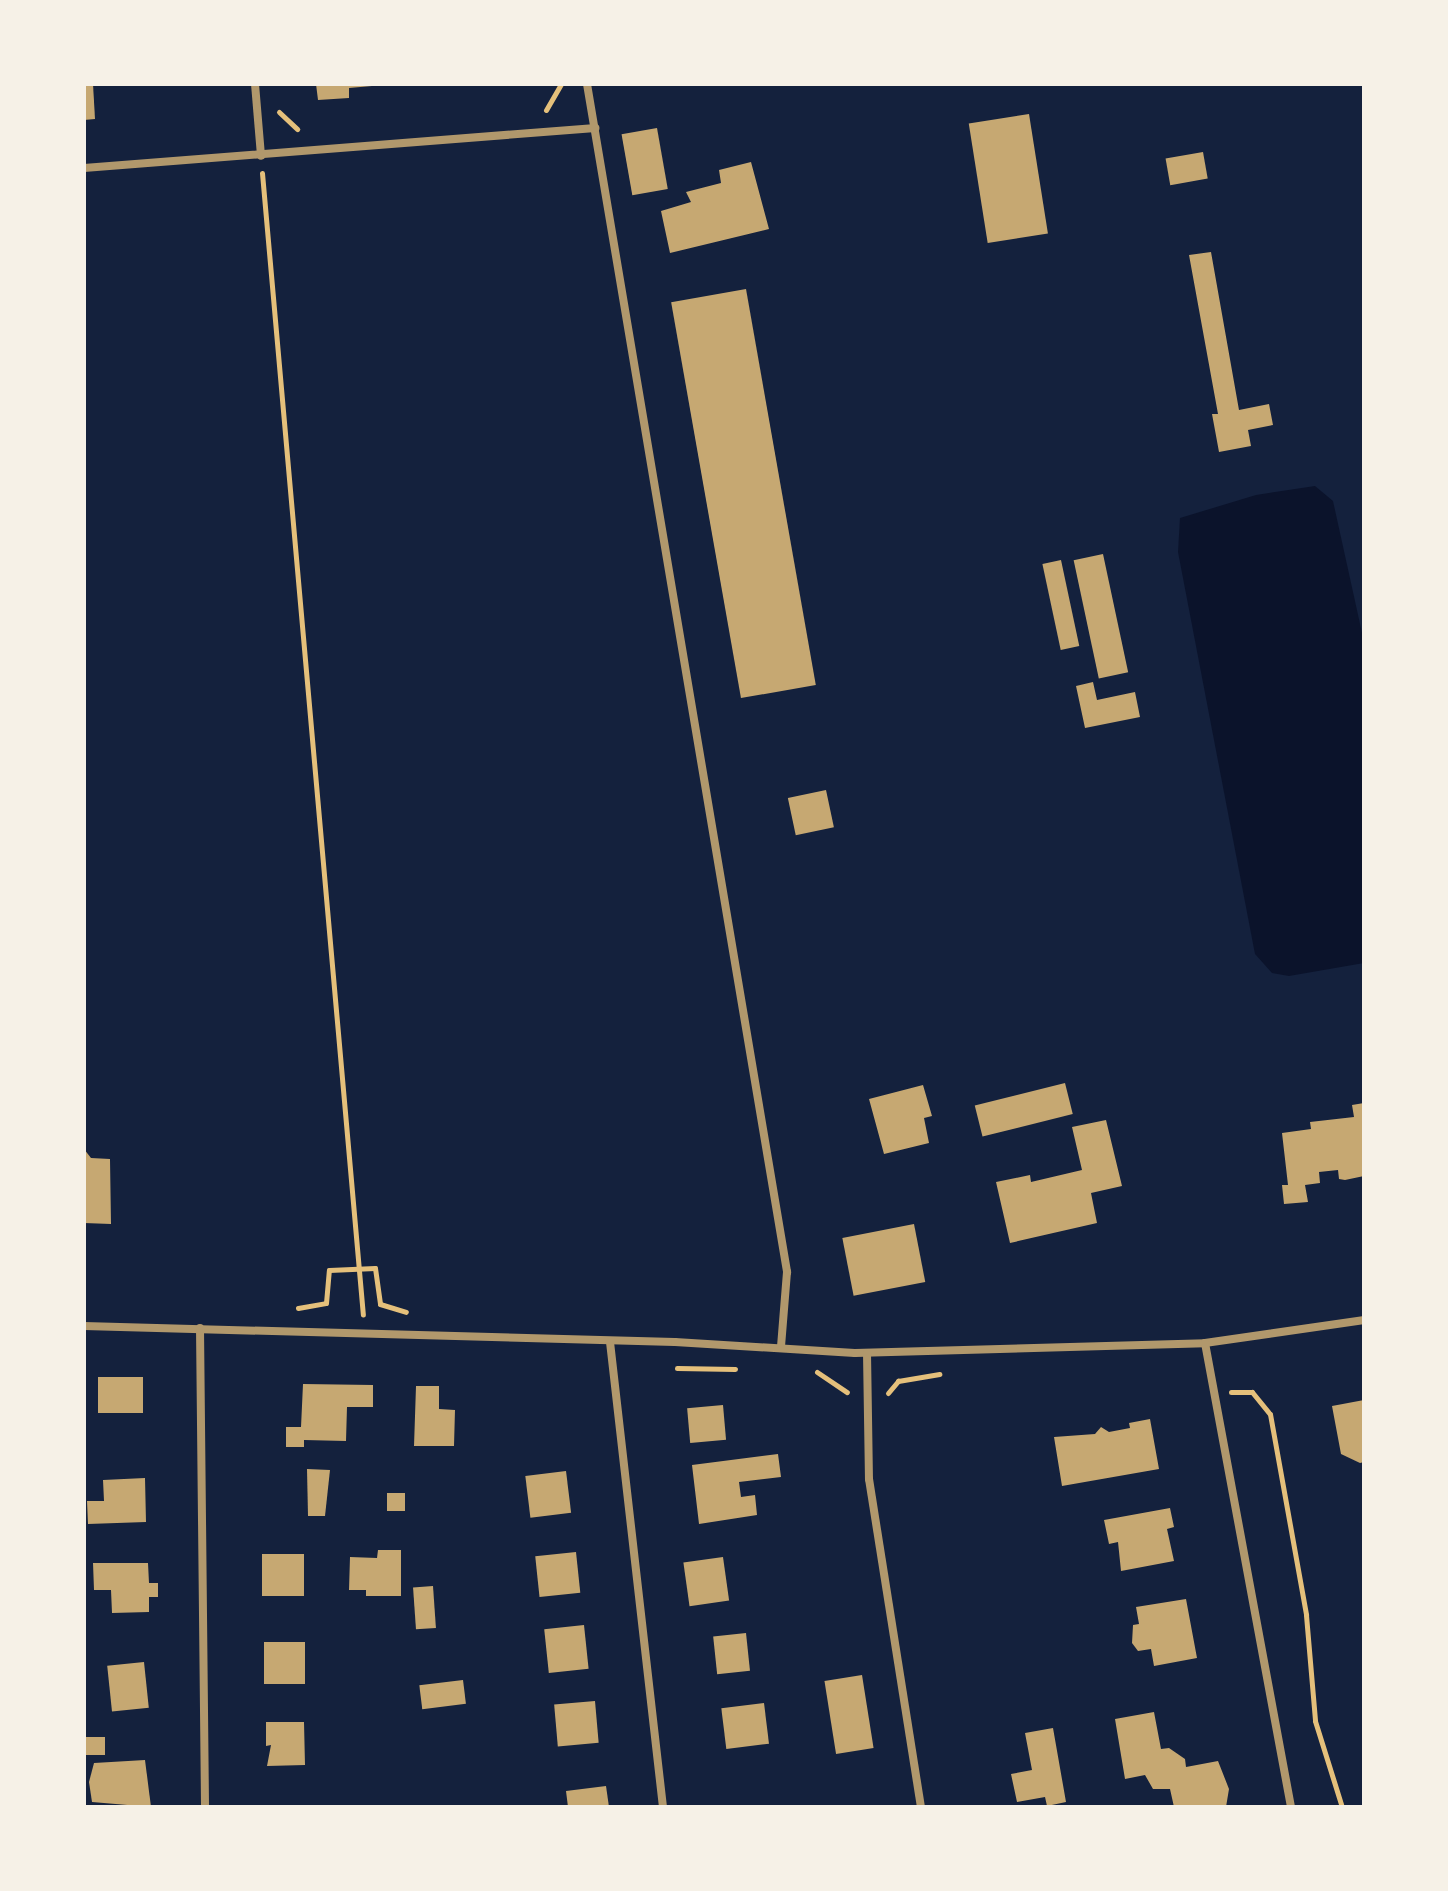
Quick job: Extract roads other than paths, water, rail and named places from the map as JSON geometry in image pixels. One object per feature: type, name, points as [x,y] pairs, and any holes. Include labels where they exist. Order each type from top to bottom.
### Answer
[{"type":"street","points":[[255,84],[261,156]]},
{"type":"street","points":[[587,84],[787,1272],[781,1347]]},
{"type":"street","points":[[84,168],[595,128]]},
{"type":"street","points":[[84,1326],[781,1347],[867,1353],[1205,1343],[1364,1320]]},
{"type":"street","points":[[200,1328],[205,1807]]},
{"type":"street","points":[[610,1342],[663,1807]]},
{"type":"street","points":[[1205,1343],[1291,1807]]},
{"type":"street","points":[[867,1353],[869,1479],[921,1807]]},
{"type":"water","points":[[1315,486],[1333,501],[1364,642],[1364,963],[1289,976],[1272,973],[1255,954],[1178,552],[1180,518],[1256,495]]}]
